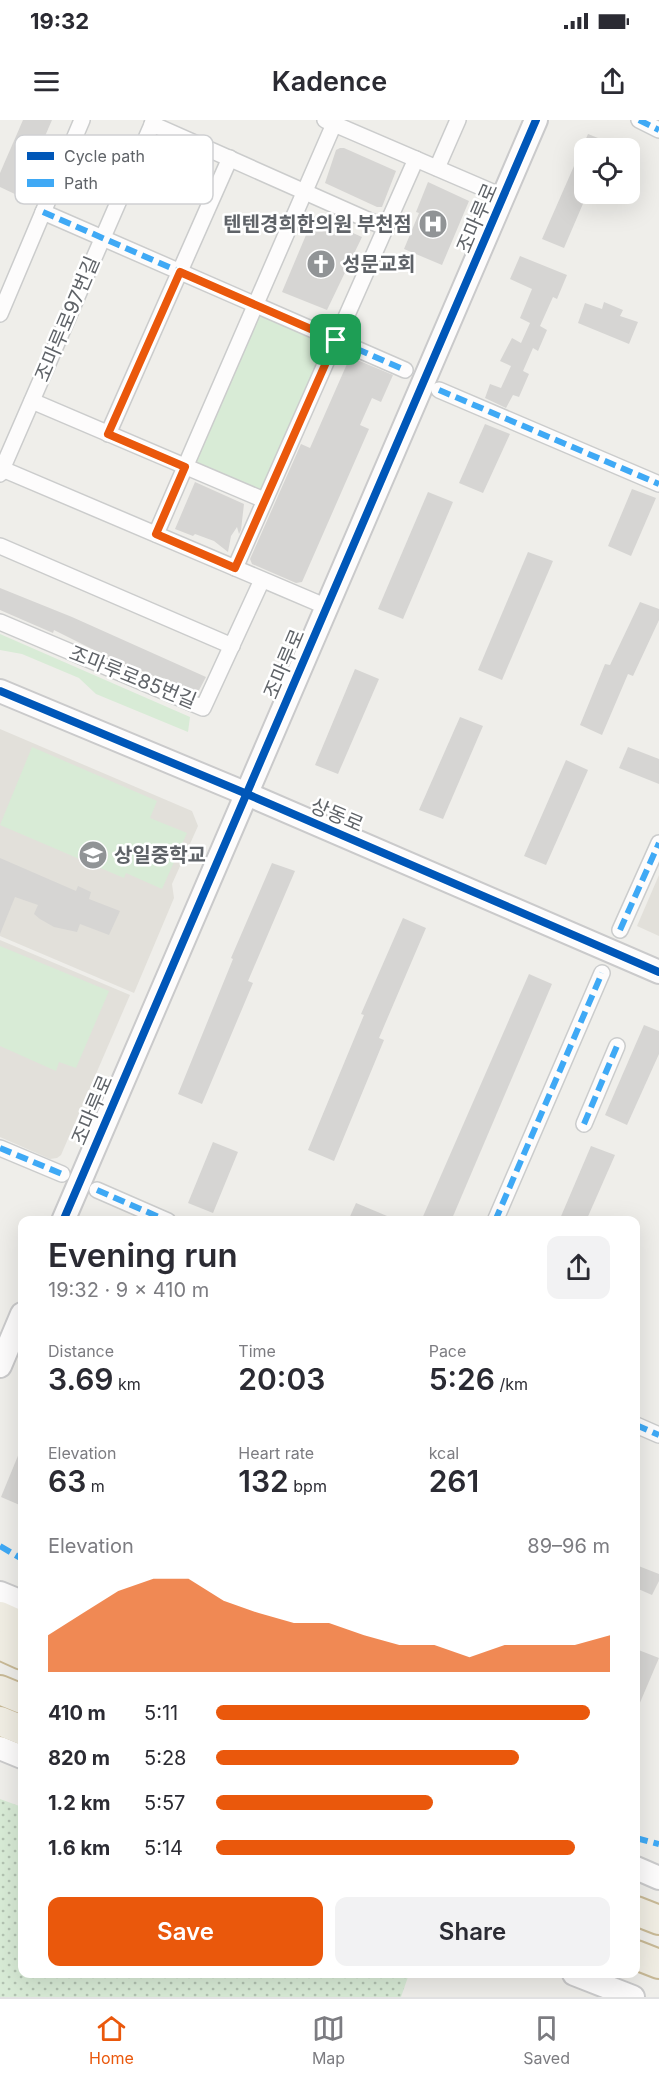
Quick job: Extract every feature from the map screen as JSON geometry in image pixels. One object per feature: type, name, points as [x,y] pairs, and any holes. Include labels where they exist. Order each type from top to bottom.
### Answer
[{"type":"highway","points":[[0,1616],[18,1624]]},
{"type":"highway","points":[[0,1645],[18,1653]]},
{"type":"highway","points":[[0,1690],[18,1697]]},
{"type":"highway","points":[[0,1721],[18,1728]]},
{"type":"highway","points":[[640,1913],[659,1920]]},
{"type":"highway","points":[[640,1957],[659,1964]]},
{"type":"street","points":[[76,135],[82,120]]},
{"type":"street","points":[[437,168],[459,120]]},
{"type":"street","name":"조마루로","points":[[65,1216],[537,120]]},
{"type":"street","points":[[639,120],[659,130]]},
{"type":"street","name":"조마루로97번길","points":[[153,122],[181,135]]},
{"type":"street","points":[[156,534],[304,191],[329,122],[504,196]]},
{"type":"street","name":"조마루로97번길","points":[[213,150],[386,228]]},
{"type":"street","points":[[213,197],[230,158]]},
{"type":"street","points":[[235,568],[416,159]]},
{"type":"street","points":[[0,314],[46,204]]},
{"type":"street","name":"조마루로97번길","points":[[1,470],[117,204]]},
{"type":"street","points":[[108,434],[210,204]]},
{"type":"street","name":"조마루로97번길","points":[[43,212],[405,369]]},
{"type":"street","points":[[439,390],[659,484]]},
{"type":"street","name":"조마루로97번길","points":[[32,401],[264,500]]},
{"type":"street","points":[[1,470],[327,607]]},
{"type":"street","points":[[0,546],[232,646]]},
{"type":"street","name":"조마루로85번길","points":[[0,622],[203,708],[262,580]]},
{"type":"street","name":"상동로","points":[[0,691],[247,794],[659,972]]},
{"type":"street","points":[[620,930],[659,843]]},
{"type":"street","points":[[497,1216],[602,974]]},
{"type":"street","points":[[584,1124],[617,1046]]},
{"type":"street","points":[[0,1148],[62,1174]]},
{"type":"street","points":[[97,1190],[157,1216]]},
{"type":"street","points":[[0,1366],[18,1323]]},
{"type":"street","points":[[640,1427],[659,1435]]},
{"type":"street","points":[[0,1593],[18,1600]]},
{"type":"street","points":[[0,1748],[18,1755]]},
{"type":"street","points":[[640,1870],[659,1878]]},
{"type":"street","points":[[584,1978],[633,1997]]},
{"type":"shaded area","name":"상일중학교","points":[[0,729],[192,811],[198,826],[172,884],[174,898],[134,993],[0,936]]},
{"type":"shaded area","points":[[659,875],[659,936],[637,926]]},
{"type":"shaded area","points":[[0,940],[130,995],[61,1155],[57,1158],[50,1159],[0,1137]]},
{"type":"green space","points":[[256,313],[327,342],[261,495],[191,466]]},
{"type":"green space","points":[[0,634],[190,717],[188,732],[96,694],[79,678],[22,654],[0,650]]},
{"type":"green space","points":[[32,747],[157,801],[150,818],[187,833],[162,889],[126,873],[124,878],[0,825]]},
{"type":"green space","points":[[0,946],[109,991],[76,1068],[59,1062],[56,1071],[0,1046]]},
{"type":"green space","points":[[0,1799],[18,1806],[18,1978],[408,1978],[401,1997],[0,1997]]},
{"type":"building","points":[[23,120],[52,120],[45,135],[16,135]]},
{"type":"building","points":[[588,134],[598,138],[586,138]]},
{"type":"building","points":[[15,138],[15,194],[0,187],[0,173]]},
{"type":"building","points":[[340,148],[396,171],[382,207],[377,207],[325,183],[336,150]]},
{"type":"building","points":[[574,166],[574,204],[583,204],[564,248],[542,239]]},
{"type":"building","points":[[428,182],[469,201],[442,265],[404,249],[419,213],[416,212]]},
{"type":"building","name":"성문교회","points":[[314,216],[362,237],[327,310],[282,292]]},
{"type":"building","points":[[520,256],[567,275],[557,299],[553,297],[540,326],[547,330],[538,351],[533,348],[523,371],[529,374],[519,397],[513,395],[506,408],[485,398],[490,384],[501,388],[511,366],[500,361],[512,338],[521,343],[530,323],[520,318],[532,289],[510,279]]},
{"type":"building","points":[[604,302],[623,310],[620,316],[638,322],[629,344],[578,323],[585,303],[602,309]]},
{"type":"building","points":[[350,357],[393,375],[381,402],[372,398],[360,425],[369,429],[302,582],[296,583],[252,564],[250,559],[301,444],[310,448]]},
{"type":"building","points":[[485,424],[510,434],[483,493],[459,483]]},
{"type":"building","points":[[195,482],[244,504],[241,530],[239,534],[237,527],[231,536],[228,552],[214,541],[175,529]]},
{"type":"building","points":[[632,489],[656,498],[631,556],[608,546]]},
{"type":"building","points":[[428,492],[453,502],[403,619],[378,609]]},
{"type":"building","points":[[528,552],[553,561],[502,680],[478,670]]},
{"type":"building","points":[[0,588],[72,617],[206,677],[197,694],[164,678],[163,680],[102,654],[54,630],[53,633],[0,610]]},
{"type":"building","points":[[640,602],[659,609],[659,620],[633,676],[628,674],[602,735],[580,725],[605,664],[610,665]]},
{"type":"building","points":[[355,669],[379,679],[338,774],[315,765]]},
{"type":"building","points":[[460,717],[483,726],[443,819],[419,810]]},
{"type":"building","points":[[628,747],[659,759],[659,784],[619,768]]},
{"type":"building","points":[[566,760],[588,770],[546,865],[524,856]]},
{"type":"building","points":[[0,858],[76,891],[78,886],[91,892],[89,899],[120,911],[109,935],[80,924],[77,932],[54,927],[34,914],[38,905],[15,897],[0,934]]},
{"type":"building","points":[[272,863],[295,871],[248,981],[253,983],[202,1104],[178,1094],[233,959],[231,958]]},
{"type":"building","points":[[403,918],[426,928],[379,1038],[384,1040],[334,1161],[308,1150],[364,1015],[361,1014]]},
{"type":"building","points":[[529,974],[552,984],[453,1216],[423,1216]]},
{"type":"building","points":[[644,1025],[659,1031],[659,1054],[627,1125],[605,1115]]},
{"type":"building","points":[[213,1142],[238,1152],[213,1213],[188,1203]]},
{"type":"building","points":[[591,1146],[615,1155],[588,1216],[561,1216]]},
{"type":"building","points":[[356,1203],[387,1216],[350,1216]]},
{"type":"building","points":[[18,1456],[18,1504],[1,1497]]},
{"type":"building","points":[[640,1567],[659,1574],[659,1581],[652,1595],[640,1590]]},
{"type":"building","points":[[640,1651],[659,1658],[640,1703]]},
{"type":"marked path","points":[[639,120],[659,130]]},
{"type":"marked path","points":[[43,212],[405,370]]},
{"type":"marked path","points":[[439,390],[659,484]]},
{"type":"marked path","points":[[620,930],[659,843]]},
{"type":"marked path","points":[[497,1216],[602,973]]},
{"type":"marked path","points":[[584,1124],[617,1046]]},
{"type":"marked path","points":[[0,1148],[62,1174]]},
{"type":"marked path","points":[[97,1190],[157,1216]]},
{"type":"marked path","points":[[640,1427],[659,1435]]},
{"type":"marked path","points":[[0,1546],[18,1557]]},
{"type":"marked path","points":[[640,1839],[659,1844]]},
{"type":"cycle path","points":[[65,1216],[536,120]]},
{"type":"cycle path","points":[[0,691],[247,794],[659,972]]},
{"type":"place","name":"텐텐경희한의원 부천점","points":[[433,224]]},
{"type":"place","name":"성문교회","points":[[321,264]]},
{"type":"place","name":"상일중학교","points":[[93,855]]},
{"type":"route","points":[[180,272],[336,340],[235,568],[156,534],[185,467],[108,434],[180,272]]}]
